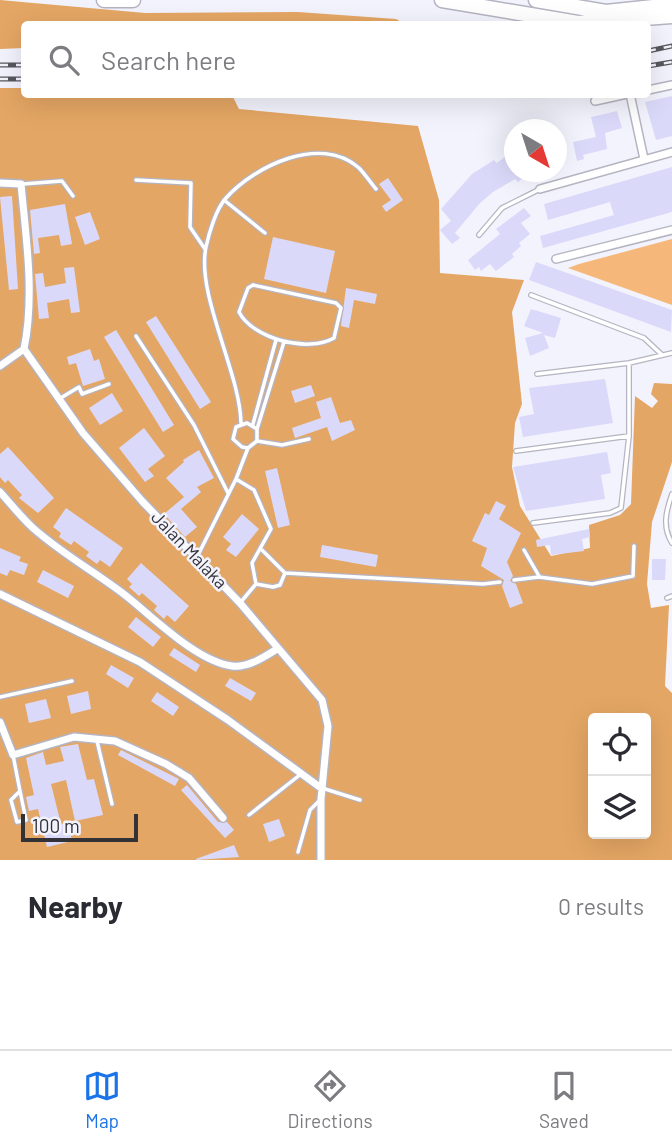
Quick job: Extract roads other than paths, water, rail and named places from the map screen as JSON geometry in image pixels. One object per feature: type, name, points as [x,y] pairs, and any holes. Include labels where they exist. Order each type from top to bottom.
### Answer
[{"type":"highway","points":[[104,0],[133,0]]},
{"type":"highway","points":[[442,0],[566,21]]},
{"type":"highway","points":[[536,0],[606,12],[665,7]]},
{"type":"highway","points":[[605,21],[672,16]]},
{"type":"street","points":[[651,89],[672,85]]},
{"type":"street","points":[[595,102],[612,98]]},
{"type":"street","points":[[630,98],[644,159]]},
{"type":"street","points":[[540,189],[672,152]]},
{"type":"street","points":[[0,183],[21,184],[28,261],[29,326],[24,349],[0,366]]},
{"type":"street","points":[[556,259],[672,230]]},
{"type":"street","name":"Jalan Malaka","points":[[24,349],[83,433],[134,492],[240,603],[322,699],[328,726],[321,788],[321,860]]},
{"type":"street","points":[[0,492],[33,527],[57,547],[122,593],[174,636],[207,656],[233,666],[248,664],[277,649]]},
{"type":"street","points":[[0,594],[140,662],[228,720],[321,788]]},
{"type":"street","points":[[0,722],[13,755],[74,737],[115,741],[166,764],[189,778],[223,818]]},
{"type":"lane","points":[[241,424],[237,392],[208,281],[205,249],[224,200],[244,181],[267,167],[311,154],[337,157],[358,167],[376,189]]},
{"type":"lane","points":[[136,180],[191,183],[190,227],[205,249]]},
{"type":"lane","points":[[21,184],[62,181],[73,196]]},
{"type":"lane","points":[[479,235],[502,208],[540,189]]},
{"type":"lane","points":[[224,200],[265,233]]},
{"type":"lane","points":[[253,285],[336,303],[341,308],[334,338],[326,342],[276,340],[246,324],[239,313],[248,288],[253,285]]},
{"type":"lane","points":[[531,295],[644,338],[661,354]]},
{"type":"lane","points":[[136,336],[194,425],[228,494]]},
{"type":"lane","points":[[253,425],[276,340]]},
{"type":"lane","points":[[257,441],[257,429],[284,342]]},
{"type":"lane","points":[[537,374],[629,363],[672,353]]},
{"type":"lane","points":[[533,523],[610,513],[621,508],[629,436],[629,363]]},
{"type":"lane","points":[[59,399],[79,387],[82,394],[109,384]]},
{"type":"lane","points":[[248,448],[236,444],[233,439],[236,427],[241,424],[253,425],[257,429]]},
{"type":"lane","points":[[516,451],[629,436]]},
{"type":"lane","points":[[197,558],[236,479],[248,448],[257,441],[282,444],[309,439]]},
{"type":"lane","points":[[236,479],[254,490],[271,530],[253,563],[256,584],[240,603]]},
{"type":"lane","points":[[672,494],[666,510],[666,533],[672,543]]},
{"type":"lane","points":[[514,580],[539,577],[592,584],[633,576],[634,546]]},
{"type":"lane","points":[[262,550],[285,573],[432,582],[500,582]]},
{"type":"lane","points":[[524,550],[539,577]]},
{"type":"lane","points":[[256,584],[273,587],[281,584],[285,573]]},
{"type":"lane","points":[[0,696],[72,681]]},
{"type":"lane","points":[[96,739],[111,804]]},
{"type":"lane","points":[[13,755],[26,820],[17,822],[10,800],[19,790]]},
{"type":"lane","points":[[248,815],[301,774]]},
{"type":"lane","points":[[321,788],[360,800]]},
{"type":"lane","points":[[298,852],[310,810],[321,799]]},
{"type":"railway","points":[[651,50],[672,46]]},
{"type":"railway","points":[[651,66],[672,62]]},
{"type":"railway","points":[[0,65],[21,65]]},
{"type":"railway","points":[[0,79],[21,79]]}]
